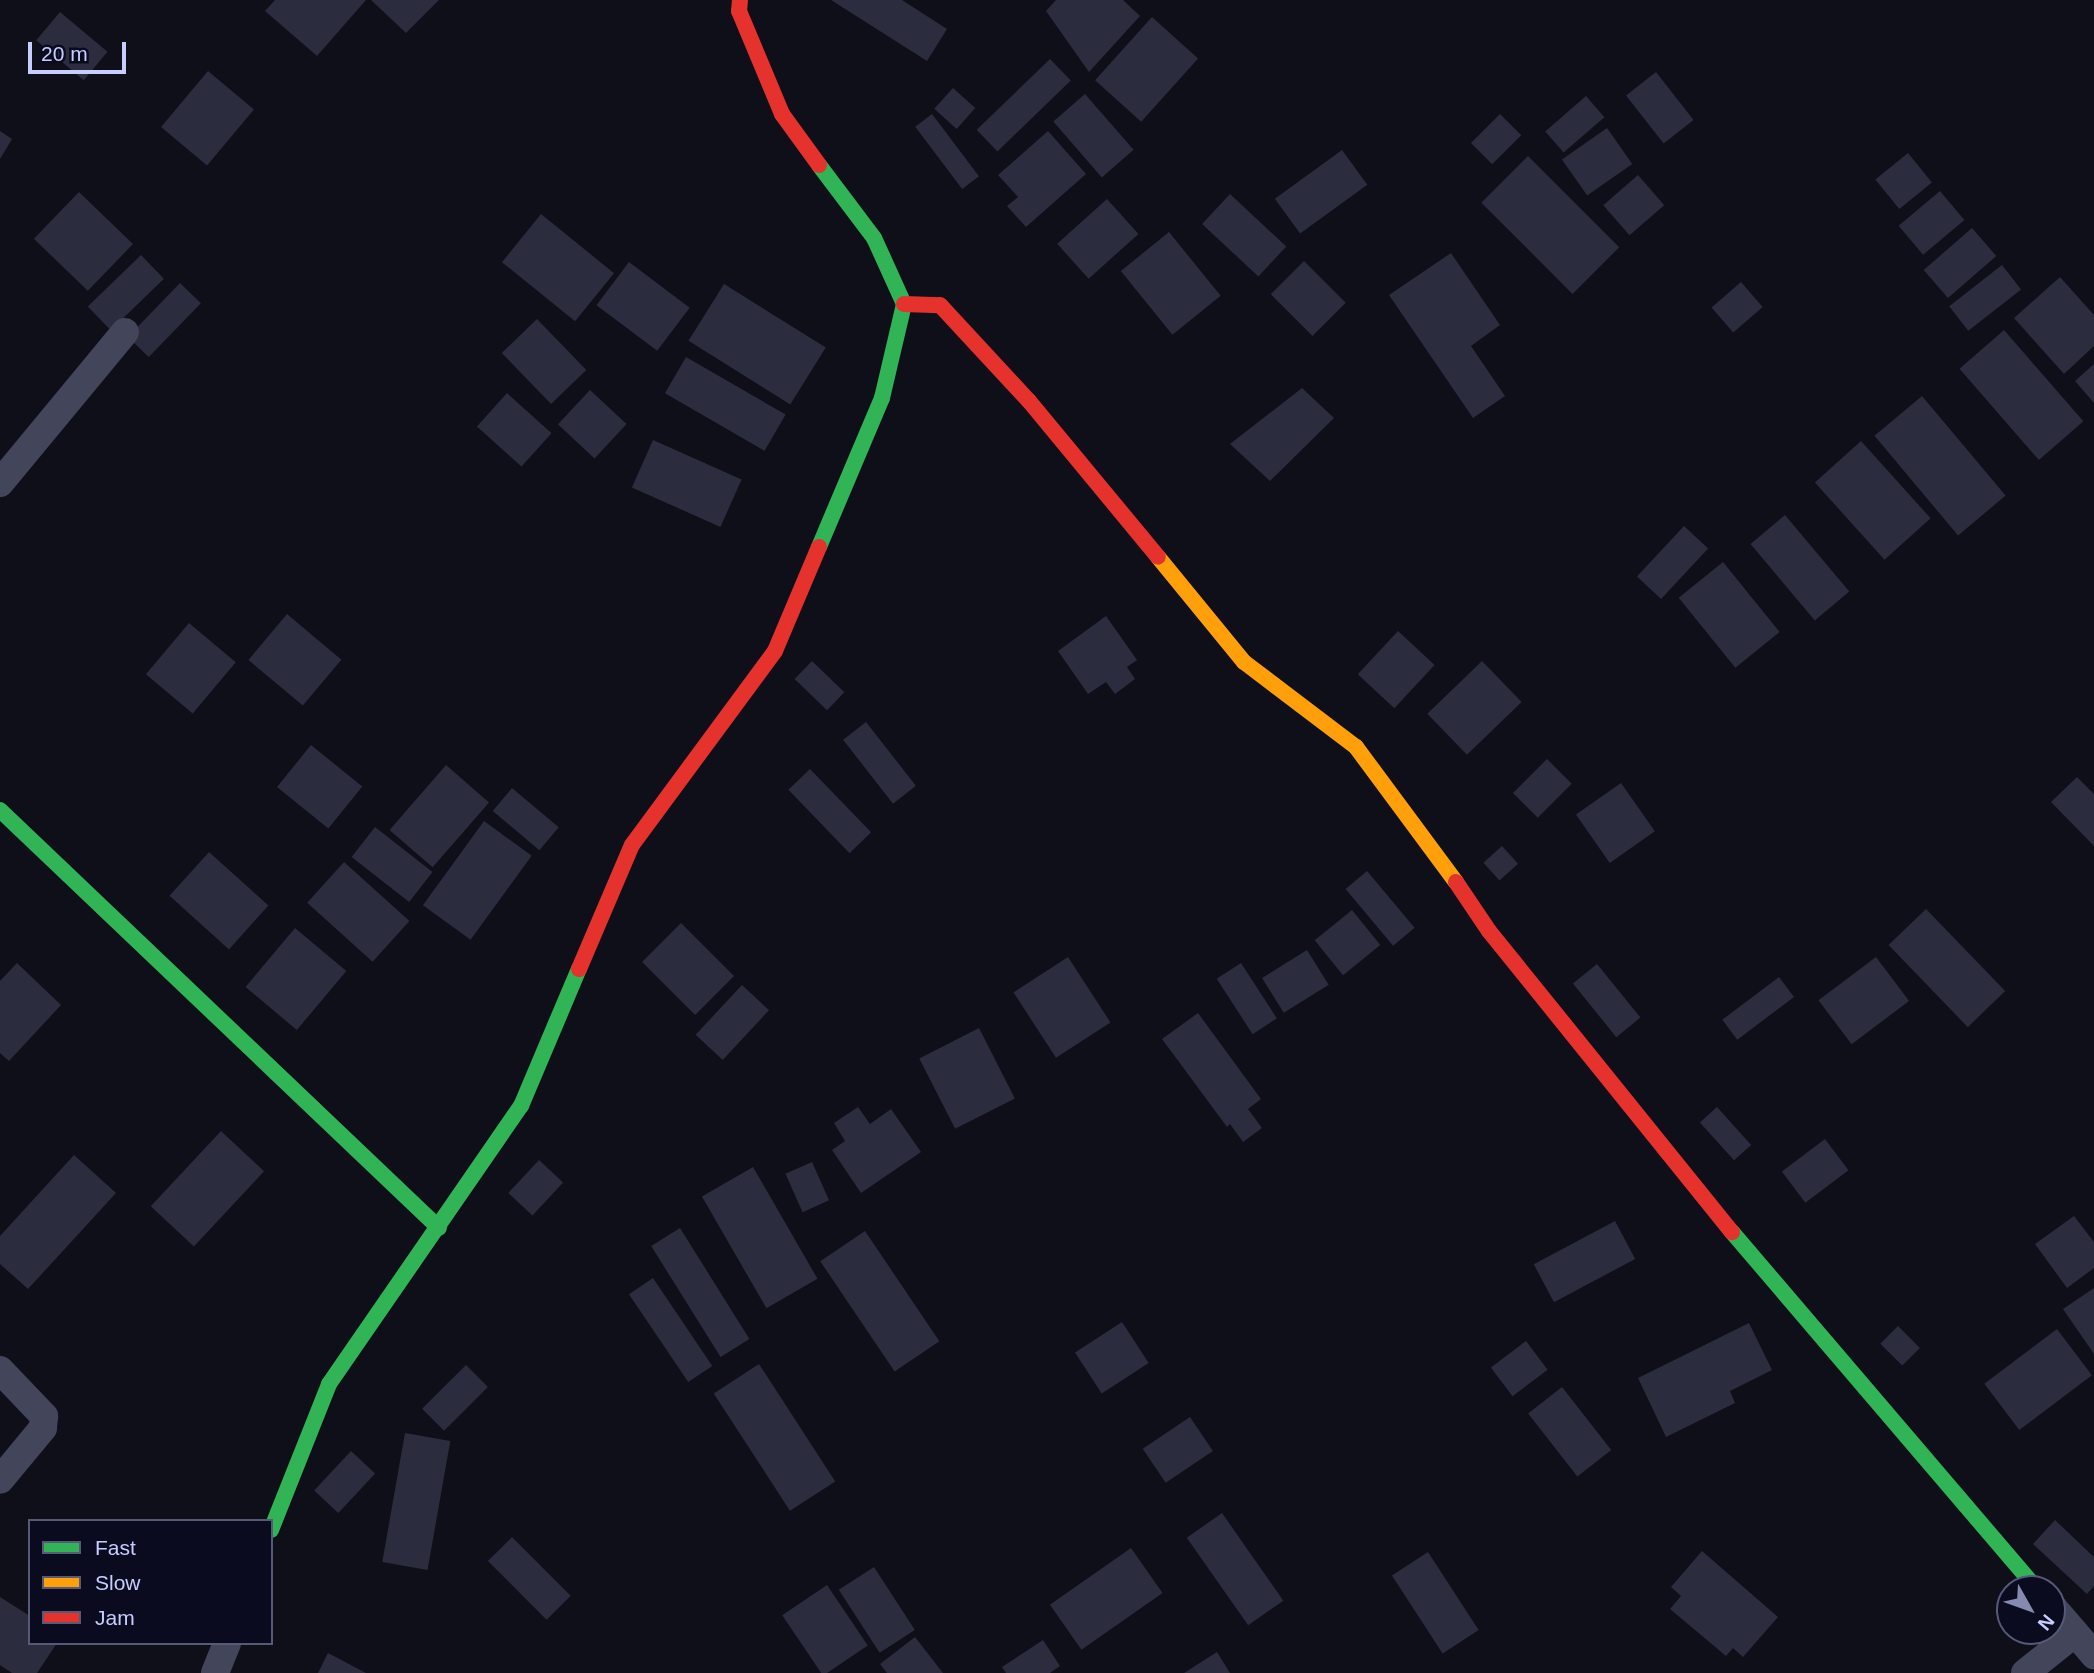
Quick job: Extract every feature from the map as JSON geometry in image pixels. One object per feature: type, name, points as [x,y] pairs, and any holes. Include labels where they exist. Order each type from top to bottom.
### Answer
[{"type":"street","points":[[273,1525],[329,1384],[521,1106],[632,845],[775,651],[882,398],[904,304],[874,237],[782,114],[739,11],[740,0]]},
{"type":"street","points":[[904,304],[940,304],[1029,401],[1244,662],[1356,747],[1406,810],[1489,931],[1749,1253],[2025,1575]]},
{"type":"street","points":[[0,483],[125,332]]},
{"type":"street","points":[[0,810],[439,1228]]},
{"type":"street","points":[[0,1370],[44,1416],[43,1428],[0,1480]]},
{"type":"street","points":[[2066,1622],[2094,1655]]},
{"type":"street","points":[[2025,1673],[2075,1633]]},
{"type":"street","points":[[215,1673],[226,1645]]},
{"type":"building","points":[[275,0],[366,0],[317,56],[265,11]]},
{"type":"building","points":[[371,0],[439,0],[406,33]]},
{"type":"building","points":[[831,0],[902,0],[947,29],[927,61]]},
{"type":"building","points":[[1056,0],[1123,0],[1140,16],[1089,72],[1046,11]]},
{"type":"building","points":[[60,12],[107,52],[84,80],[36,40]]},
{"type":"building","points":[[1152,17],[1198,58],[1141,122],[1095,80]]},
{"type":"building","points":[[1050,59],[1071,81],[997,151],[977,130]]},
{"type":"building","points":[[208,71],[254,110],[207,165],[161,127]]},
{"type":"building","points":[[1656,72],[1694,120],[1664,143],[1626,95]]},
{"type":"building","points":[[953,88],[975,108],[957,129],[934,109]]},
{"type":"building","points":[[1085,94],[1134,150],[1102,177],[1053,122]]},
{"type":"building","points":[[1586,96],[1604,117],[1564,153],[1545,131]]},
{"type":"building","points":[[932,114],[979,176],[962,189],[915,127]]},
{"type":"building","points":[[1500,114],[1521,135],[1492,164],[1471,143]]},
{"type":"building","points":[[1607,128],[1632,164],[1587,196],[1562,160]]},
{"type":"building","points":[[0,131],[12,139],[0,159]]},
{"type":"building","points":[[1048,131],[1086,174],[1026,227],[1007,206],[1018,197],[998,175]]},
{"type":"building","points":[[1342,150],[1367,185],[1300,234],[1275,199]]},
{"type":"building","points":[[1908,153],[1932,183],[1899,209],[1875,179]]},
{"type":"building","points":[[1528,156],[1619,247],[1573,294],[1481,203]]},
{"type":"building","points":[[1638,175],[1664,205],[1630,235],[1603,205]]},
{"type":"building","points":[[1940,191],[1964,220],[1923,255],[1899,226]]},
{"type":"building","points":[[79,192],[133,244],[88,291],[34,239]]},
{"type":"building","points":[[1230,194],[1286,247],[1258,276],[1202,224]]},
{"type":"building","points":[[1107,199],[1138,234],[1089,279],[1057,244]]},
{"type":"building","points":[[541,214],[614,273],[575,321],[502,262]]},
{"type":"building","points":[[1972,228],[1996,256],[1948,298],[1924,270]]},
{"type":"building","points":[[1169,232],[1221,296],[1172,335],[1121,271]]},
{"type":"building","points":[[1451,253],[1500,325],[1471,346],[1505,396],[1473,418],[1389,295]]},
{"type":"building","points":[[141,255],[164,279],[111,330],[88,306]]},
{"type":"building","points":[[1304,261],[1346,303],[1312,336],[1271,294]]},
{"type":"building","points":[[629,262],[690,308],[657,351],[597,305]]},
{"type":"building","points":[[2002,265],[2021,289],[1968,331],[1949,306]]},
{"type":"building","points":[[2060,277],[2094,315],[2094,346],[2064,374],[2014,318]]},
{"type":"building","points":[[1741,282],[1763,307],[1733,332],[1712,308]]},
{"type":"building","points":[[180,283],[201,303],[149,357],[128,337]]},
{"type":"building","points":[[724,284],[826,348],[790,404],[688,341]]},
{"type":"building","points":[[537,319],[586,370],[551,404],[502,353]]},
{"type":"building","points":[[2004,330],[2083,421],[2039,460],[1959,369]]},
{"type":"building","points":[[686,357],[786,414],[765,451],[665,393]]},
{"type":"building","points":[[2094,364],[2094,403],[2075,381]]},
{"type":"building","points":[[1302,388],[1334,418],[1270,481],[1230,444]]},
{"type":"building","points":[[590,390],[627,424],[595,458],[558,424]]},
{"type":"building","points":[[507,393],[552,433],[521,467],[477,426]]},
{"type":"building","points":[[1922,396],[2006,496],[1958,535],[1875,436]]},
{"type":"building","points":[[653,440],[742,479],[720,527],[632,488]]},
{"type":"building","points":[[1861,441],[1931,518],[1885,560],[1815,482]]},
{"type":"building","points":[[1785,515],[1849,592],[1815,621],[1751,544]]},
{"type":"building","points":[[1684,526],[1708,549],[1661,599],[1637,576]]},
{"type":"building","points":[[1723,562],[1780,632],[1735,668],[1679,598]]},
{"type":"building","points":[[287,614],[341,660],[303,706],[248,660]]},
{"type":"building","points":[[1106,616],[1137,660],[1127,667],[1135,679],[1115,694],[1106,682],[1088,694],[1058,651]]},
{"type":"building","points":[[189,623],[236,662],[193,714],[146,674]]},
{"type":"building","points":[[1398,631],[1435,665],[1394,708],[1358,674]]},
{"type":"building","points":[[812,661],[844,692],[827,710],[795,679]]},
{"type":"building","points":[[1482,661],[1522,702],[1467,755],[1427,714]]},
{"type":"building","points":[[866,722],[916,786],[893,804],[843,740]]},
{"type":"building","points":[[311,745],[362,787],[328,829],[277,787]]},
{"type":"building","points":[[1547,759],[1572,784],[1538,818],[1513,793]]},
{"type":"building","points":[[446,765],[489,802],[433,867],[390,830]]},
{"type":"building","points":[[810,769],[871,832],[850,853],[788,790]]},
{"type":"building","points":[[2077,777],[2094,794],[2094,846],[2051,802]]},
{"type":"building","points":[[1621,783],[1655,831],[1610,863],[1576,815]]},
{"type":"building","points":[[512,788],[559,827],[539,850],[493,811]]},
{"type":"building","points":[[484,821],[532,856],[471,940],[423,905]]},
{"type":"building","points":[[375,827],[433,872],[409,902],[352,857]]},
{"type":"building","points":[[1502,846],[1518,864],[1499,881],[1483,863]]},
{"type":"building","points":[[209,852],[268,906],[229,949],[170,896]]},
{"type":"building","points":[[344,862],[409,921],[373,962],[307,903]]},
{"type":"building","points":[[1367,871],[1415,928],[1393,946],[1346,889]]},
{"type":"building","points":[[1926,909],[2005,991],[1968,1027],[1889,945]]},
{"type":"building","points":[[1352,910],[1380,945],[1343,975],[1315,940]]},
{"type":"building","points":[[681,923],[734,976],[695,1015],[642,962]]},
{"type":"building","points":[[295,928],[346,971],[297,1030],[246,987]]},
{"type":"building","points":[[1307,950],[1329,985],[1284,1013],[1262,978]]},
{"type":"building","points":[[1068,957],[1110,1022],[1056,1058],[1013,992]]},
{"type":"building","points":[[1876,957],[1909,1001],[1852,1044],[1818,1000]]},
{"type":"building","points":[[17,963],[61,1005],[9,1061],[0,1053],[0,981]]},
{"type":"building","points":[[1241,963],[1277,1018],[1253,1034],[1217,979]]},
{"type":"building","points":[[1597,964],[1640,1018],[1616,1037],[1573,984]]},
{"type":"building","points":[[1779,977],[1794,997],[1737,1040],[1722,1020]]},
{"type":"building","points":[[742,985],[769,1010],[723,1060],[696,1035]]},
{"type":"building","points":[[1198,1013],[1261,1099],[1248,1109],[1262,1128],[1243,1142],[1230,1124],[1227,1127],[1162,1039]]},
{"type":"building","points":[[979,1028],[1015,1098],[955,1129],[919,1058]]},
{"type":"building","points":[[858,1107],[870,1124],[891,1109],[921,1152],[861,1193],[832,1150],[845,1141],[834,1123]]},
{"type":"building","points":[[1717,1107],[1751,1145],[1734,1160],[1700,1122]]},
{"type":"building","points":[[221,1131],[264,1171],[194,1247],[151,1206]]},
{"type":"building","points":[[1825,1139],[1848,1170],[1805,1203],[1782,1171]]},
{"type":"building","points":[[74,1155],[116,1193],[28,1289],[0,1264],[0,1236]]},
{"type":"building","points":[[539,1160],[563,1183],[532,1215],[508,1193]]},
{"type":"building","points":[[812,1162],[829,1200],[803,1212],[786,1174]]},
{"type":"building","points":[[753,1167],[818,1279],[766,1308],[702,1196]]},
{"type":"building","points":[[2074,1216],[2094,1242],[2094,1268],[2067,1288],[2035,1244]]},
{"type":"building","points":[[1615,1221],[1635,1259],[1554,1302],[1534,1264]]},
{"type":"building","points":[[680,1228],[749,1339],[721,1357],[651,1246]]},
{"type":"building","points":[[865,1231],[939,1341],[895,1371],[820,1261]]},
{"type":"building","points":[[653,1278],[712,1366],[688,1382],[629,1294]]},
{"type":"building","points":[[2094,1288],[2094,1354],[2063,1309]]},
{"type":"building","points":[[1122,1322],[1149,1363],[1102,1394],[1075,1352]]},
{"type":"building","points":[[1749,1323],[1772,1370],[1730,1391],[1735,1403],[1666,1437],[1638,1378]]},
{"type":"building","points":[[1898,1326],[1920,1348],[1902,1366],[1880,1344]]},
{"type":"building","points":[[2057,1329],[2092,1375],[2019,1430],[1984,1384]]},
{"type":"building","points":[[1526,1341],[1548,1370],[1513,1396],[1491,1367]]},
{"type":"building","points":[[759,1364],[835,1481],[790,1511],[714,1393]]},
{"type":"building","points":[[466,1365],[488,1387],[444,1431],[422,1409]]},
{"type":"building","points":[[1562,1387],[1611,1450],[1577,1477],[1528,1413]]},
{"type":"building","points":[[1190,1417],[1213,1451],[1166,1483],[1143,1449]]},
{"type":"building","points":[[405,1433],[450,1441],[428,1570],[382,1562]]},
{"type":"building","points":[[351,1451],[375,1474],[338,1513],[314,1490]]},
{"type":"building","points":[[1222,1513],[1283,1601],[1248,1625],[1187,1538]]},
{"type":"building","points":[[2055,1520],[2094,1557],[2094,1586],[2087,1594],[2033,1544]]},
{"type":"building","points":[[512,1537],[571,1596],[547,1620],[488,1561]]},
{"type":"building","points":[[1131,1548],[1163,1593],[1081,1650],[1050,1605]]},
{"type":"building","points":[[1702,1551],[1778,1617],[1743,1657],[1733,1648],[1726,1656],[1670,1609],[1681,1596],[1671,1587]]},
{"type":"building","points":[[1428,1552],[1479,1630],[1443,1653],[1392,1575]]},
{"type":"building","points":[[874,1567],[915,1630],[880,1653],[839,1590]]},
{"type":"building","points":[[827,1585],[868,1646],[827,1673],[821,1673],[782,1615]]},
{"type":"building","points":[[0,1597],[28,1615],[28,1645],[56,1645],[37,1673],[12,1673],[0,1665]]},
{"type":"building","points":[[915,1637],[943,1673],[887,1673],[880,1664]]},
{"type":"building","points":[[1043,1640],[1060,1666],[1050,1673],[1006,1673],[1002,1667]]},
{"type":"building","points":[[1217,1652],[1230,1673],[1184,1673]]},
{"type":"building","points":[[328,1653],[366,1673],[318,1673]]},
{"type":"traffic: fast","points":[[819,165],[874,238],[904,304],[882,398],[819,547]]},
{"type":"traffic: fast","points":[[0,810],[439,1228]]},
{"type":"traffic: fast","points":[[273,1525],[329,1384],[521,1106],[579,969]]},
{"type":"traffic: fast","points":[[1732,1232],[2025,1575]]},
{"type":"traffic: slow","points":[[1158,557],[1244,662],[1356,747],[1456,882]]},
{"type":"traffic: jam","points":[[740,0],[739,11],[782,114],[819,165]]},
{"type":"traffic: jam","points":[[904,304],[940,305],[1029,401],[1158,557]]},
{"type":"traffic: jam","points":[[579,969],[632,845],[775,651],[819,547]]},
{"type":"traffic: jam","points":[[1456,882],[1489,931],[1732,1232]]}]
